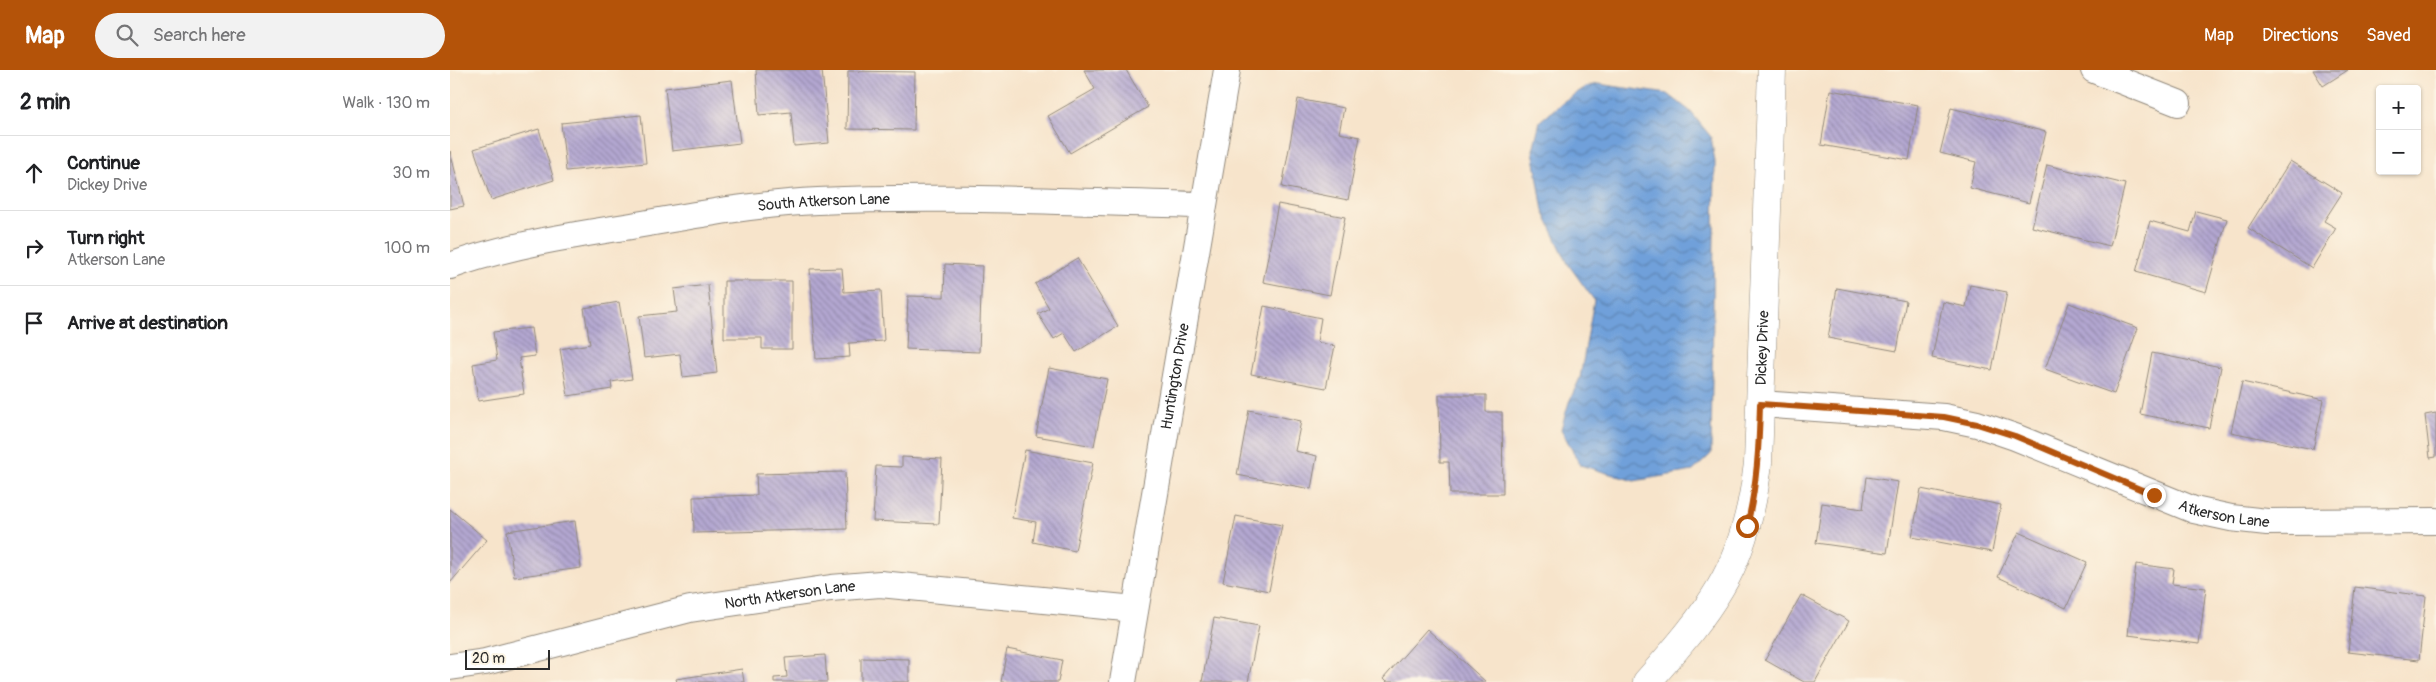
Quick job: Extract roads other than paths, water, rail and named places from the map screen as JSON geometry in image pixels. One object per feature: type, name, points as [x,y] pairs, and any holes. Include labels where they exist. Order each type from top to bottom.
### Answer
[{"type":"street","name":"Huntington Drive","points":[[1123,682],[1227,70]]},
{"type":"street","name":"Dickey Drive","points":[[1646,682],[1689,633],[1721,587],[1747,526],[1754,494],[1760,404],[1772,70]]},
{"type":"street","points":[[2094,70],[2178,103]]},
{"type":"street","name":"South Atkerson Lane","points":[[450,266],[468,259],[574,235],[702,214],[816,201],[922,198],[1203,205]]},
{"type":"street","name":"Atkerson Lane","points":[[1760,404],[1937,416],[1977,424],[2015,436],[2186,507],[2231,518],[2267,522],[2436,521]]},
{"type":"street","name":"North Atkerson Lane","points":[[450,667],[485,662],[690,609],[831,588],[880,584],[1134,609]]},
{"type":"water","points":[[1598,84],[1668,94],[1690,111],[1711,137],[1715,162],[1711,454],[1693,471],[1634,481],[1580,465],[1561,429],[1569,402],[1580,378],[1594,300],[1568,264],[1543,211],[1533,150],[1540,121],[1564,101],[1586,87]]}]
